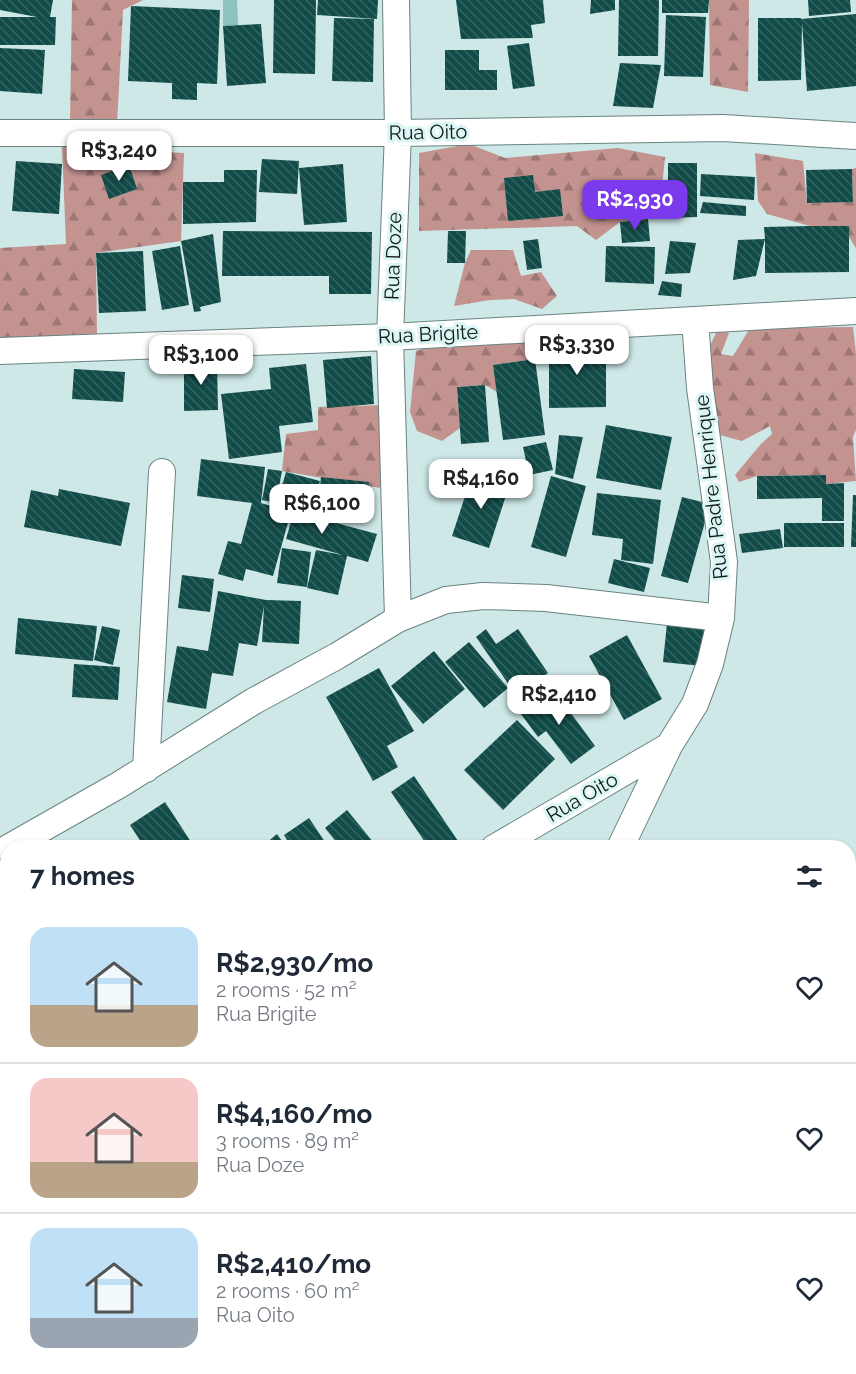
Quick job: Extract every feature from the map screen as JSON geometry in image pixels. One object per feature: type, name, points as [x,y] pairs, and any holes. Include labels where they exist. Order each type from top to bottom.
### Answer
[{"type":"street","name":"Rua Doze","points":[[396,0],[398,133],[390,337],[398,619]]},
{"type":"street","name":"Rua Oito","points":[[0,133],[398,133],[723,128],[856,136]]},
{"type":"street","name":"Rua Brigite","points":[[0,351],[390,337],[856,311]]},
{"type":"street","name":"Rua Padre Henrique","points":[[624,840],[669,746],[695,704],[710,664],[721,618],[724,562],[700,388],[695,320]]},
{"type":"street","points":[[146,768],[162,472]]},
{"type":"street","points":[[22,840],[146,768],[254,701],[337,656],[398,619],[446,600],[483,596],[546,598],[721,618]]},
{"type":"street","name":"Rua Oito","points":[[508,840],[669,746]]},
{"type":"green space","points":[[72,0],[143,0],[123,10],[117,124],[70,120]]},
{"type":"green space","points":[[709,0],[749,0],[748,92],[710,85]]},
{"type":"green space","points":[[469,144],[505,158],[618,148],[665,157],[659,218],[620,222],[596,240],[577,226],[419,231],[419,153]]},
{"type":"green space","points":[[62,146],[184,153],[181,241],[96,253],[97,335],[0,347],[0,248],[66,244]]},
{"type":"green space","points":[[755,153],[803,161],[807,203],[853,201],[852,169],[856,168],[856,248],[849,237],[849,226],[810,226],[767,214],[758,201]]},
{"type":"green space","points":[[471,250],[513,250],[521,276],[541,272],[557,296],[542,309],[514,299],[454,306],[465,263]]},
{"type":"green space","points":[[853,327],[856,353],[856,430],[853,437],[856,481],[826,484],[826,475],[757,476],[739,482],[735,475],[772,434],[770,426],[742,441],[716,434],[706,354],[718,329],[729,333],[721,354],[733,356],[750,328]]},
{"type":"green space","points":[[537,336],[535,359],[493,365],[497,392],[485,385],[457,387],[460,428],[442,441],[417,431],[410,412],[416,351],[464,337]]},
{"type":"green space","points":[[385,405],[385,460],[380,488],[282,471],[286,434],[318,430],[318,407]]},
{"type":"water","points":[[223,0],[237,0],[238,25],[223,26]]},
{"type":"building","points":[[0,0],[53,0],[50,17],[56,17],[55,45],[0,45],[0,17],[37,17],[0,10]]},
{"type":"building","points":[[274,0],[316,0],[315,74],[273,73]]},
{"type":"building","points":[[318,0],[378,0],[377,19],[317,15]]},
{"type":"building","points":[[456,0],[543,0],[545,23],[531,25],[533,38],[461,39]]},
{"type":"building","points":[[591,0],[615,0],[615,10],[590,14]]},
{"type":"building","points":[[619,0],[659,0],[658,56],[618,56]]},
{"type":"building","points":[[662,0],[709,0],[708,13],[662,13]]},
{"type":"building","points":[[808,0],[850,0],[851,12],[809,16]]},
{"type":"building","points":[[131,6],[220,10],[217,84],[197,83],[197,100],[172,99],[172,83],[128,81]]},
{"type":"building","points":[[856,14],[856,86],[807,91],[802,23],[801,80],[758,81],[758,18],[801,19]]},
{"type":"building","points":[[666,15],[706,17],[703,77],[664,76]]},
{"type":"building","points":[[334,18],[374,19],[373,82],[332,81]]},
{"type":"building","points":[[261,24],[266,83],[227,86],[223,26]]},
{"type":"building","points":[[529,43],[535,86],[513,89],[507,46]]},
{"type":"building","points":[[0,48],[45,50],[42,94],[0,91]]},
{"type":"building","points":[[445,50],[479,50],[479,70],[497,70],[497,90],[445,90]]},
{"type":"building","points":[[620,63],[661,65],[653,108],[613,106]]},
{"type":"building","points":[[262,159],[299,161],[297,194],[259,192]]},
{"type":"building","points":[[16,161],[62,164],[59,214],[12,211]]},
{"type":"building","points":[[668,163],[697,163],[697,217],[668,218]]},
{"type":"building","points":[[343,164],[347,222],[304,225],[299,168]]},
{"type":"building","points":[[129,165],[137,189],[109,199],[101,175]]},
{"type":"building","points":[[852,169],[853,202],[807,203],[806,170]]},
{"type":"building","points":[[224,170],[257,170],[256,222],[183,224],[183,182],[224,182]]},
{"type":"building","points":[[701,174],[755,177],[754,200],[700,196]]},
{"type":"building","points":[[533,175],[535,192],[560,189],[563,216],[508,221],[504,178]]},
{"type":"building","points":[[703,202],[746,206],[746,216],[700,213]]},
{"type":"building","points":[[648,219],[650,241],[622,243],[620,222]]},
{"type":"building","points":[[849,226],[849,272],[765,273],[764,227]]},
{"type":"building","points":[[223,231],[372,232],[371,294],[329,294],[329,276],[222,276]]},
{"type":"building","points":[[448,231],[466,231],[465,263],[447,263]]},
{"type":"building","points":[[213,234],[221,302],[200,307],[201,311],[194,312],[181,241]]},
{"type":"building","points":[[538,239],[542,268],[527,270],[523,241]]},
{"type":"building","points":[[765,239],[756,276],[733,280],[738,240]]},
{"type":"building","points":[[670,241],[696,243],[690,273],[665,274]]},
{"type":"building","points":[[180,246],[189,305],[162,310],[152,251]]},
{"type":"building","points":[[606,246],[655,247],[654,284],[605,282]]},
{"type":"building","points":[[143,251],[146,311],[99,313],[96,253]]},
{"type":"building","points":[[662,281],[682,284],[681,297],[658,295]]},
{"type":"building","points":[[549,344],[606,344],[606,407],[549,408]]},
{"type":"building","points":[[371,356],[374,404],[327,408],[323,360]]},
{"type":"building","points":[[535,359],[545,435],[503,440],[493,365]]},
{"type":"building","points":[[184,361],[217,361],[218,410],[184,411]]},
{"type":"building","points":[[306,364],[313,422],[279,426],[282,452],[229,459],[221,394],[271,389],[269,368]]},
{"type":"building","points":[[74,369],[125,372],[123,402],[72,399]]},
{"type":"building","points":[[485,385],[489,442],[461,444],[457,387]]},
{"type":"building","points":[[606,425],[672,437],[661,490],[596,478]]},
{"type":"building","points":[[559,435],[583,437],[573,479],[555,474]]},
{"type":"building","points":[[546,442],[553,470],[529,475],[523,447]]},
{"type":"building","points":[[201,459],[265,467],[261,503],[291,512],[273,576],[246,569],[243,581],[218,574],[228,541],[241,544],[252,503],[197,496]]},
{"type":"building","points":[[268,469],[282,471],[276,503],[262,500]]},
{"type":"building","points":[[286,472],[320,481],[310,516],[377,534],[368,562],[347,556],[338,595],[307,588],[316,550],[343,555],[286,539],[294,511],[276,506]]},
{"type":"building","points":[[473,472],[510,483],[489,548],[452,536]]},
{"type":"building","points":[[826,475],[826,484],[844,483],[844,521],[822,521],[822,498],[757,499],[757,476]]},
{"type":"building","points":[[551,476],[586,486],[566,557],[531,547]]},
{"type":"building","points":[[321,477],[369,482],[365,519],[317,514]]},
{"type":"building","points":[[59,489],[130,503],[121,546],[24,527],[31,490],[58,496]]},
{"type":"building","points":[[597,493],[661,500],[653,564],[621,560],[623,539],[592,535]]},
{"type":"building","points":[[853,495],[856,495],[856,547],[851,547]]},
{"type":"building","points":[[682,497],[710,504],[688,583],[661,576]]},
{"type":"building","points":[[784,523],[844,523],[844,547],[784,547]]},
{"type":"building","points":[[780,529],[783,548],[742,553],[739,534]]},
{"type":"building","points":[[282,548],[311,552],[307,587],[277,583]]},
{"type":"building","points":[[614,559],[650,568],[644,592],[608,583]]},
{"type":"building","points":[[182,575],[214,579],[210,612],[178,608]]},
{"type":"building","points":[[218,591],[266,600],[301,601],[299,644],[262,642],[264,606],[257,646],[239,643],[233,676],[212,673],[206,709],[167,702],[177,646],[208,651]]},
{"type":"building","points":[[18,618],[97,626],[93,661],[15,654]]},
{"type":"building","points":[[667,623],[706,627],[702,666],[663,662]]},
{"type":"building","points":[[102,626],[120,630],[113,665],[94,660]]},
{"type":"building","points":[[486,629],[496,644],[518,629],[548,673],[516,695],[476,637]]},
{"type":"building","points":[[627,635],[662,699],[624,720],[589,656]]},
{"type":"building","points":[[469,642],[508,688],[484,708],[445,662]]},
{"type":"building","points":[[434,651],[465,689],[423,724],[391,686]]},
{"type":"building","points":[[74,664],[120,667],[118,700],[72,697]]},
{"type":"building","points":[[379,668],[414,731],[387,746],[398,767],[373,781],[326,697]]},
{"type":"building","points":[[554,690],[595,746],[571,764],[546,731],[538,737],[521,714]]},
{"type":"building","points":[[517,720],[555,759],[503,810],[464,770]]},
{"type":"building","points":[[414,776],[457,840],[424,840],[391,792]]},
{"type":"building","points":[[165,802],[190,840],[140,840],[130,825]]},
{"type":"building","points":[[347,810],[371,840],[335,840],[325,828]]},
{"type":"building","points":[[309,818],[324,840],[287,840],[284,835]]},
{"type":"building","points":[[277,834],[281,840],[270,840]]}]
